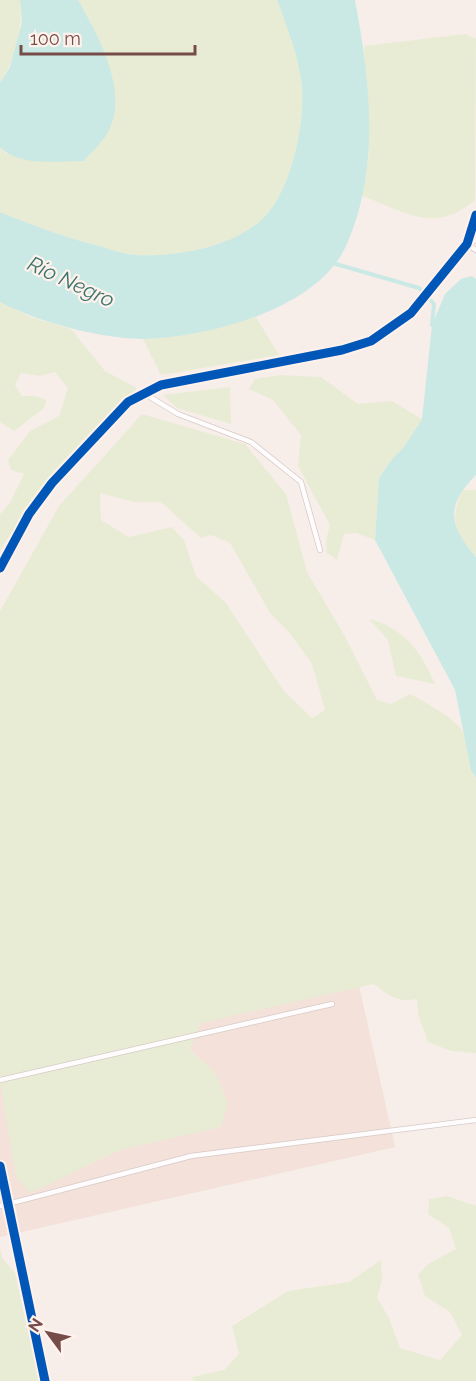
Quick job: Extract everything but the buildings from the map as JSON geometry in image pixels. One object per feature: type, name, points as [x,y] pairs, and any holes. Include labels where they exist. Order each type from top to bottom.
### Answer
[{"type":"street","points":[[0,568],[29,514],[52,483],[128,402],[161,385],[342,351],[371,341],[411,313],[471,242],[476,215]]},
{"type":"street","points":[[0,1166],[4,1205],[45,1381]]},
{"type":"lane","points":[[471,242],[476,250]]},
{"type":"lane","points":[[142,393],[178,414],[250,442],[301,482],[320,550]]},
{"type":"lane","points":[[0,1080],[332,1004]]},
{"type":"lane","points":[[4,1205],[191,1156],[476,1120]]},
{"type":"shaded area","points":[[356,972],[395,1147],[0,1237],[0,1053]]},
{"type":"green space","points":[[0,0],[20,0],[21,11],[18,43],[11,64],[0,83]]},
{"type":"green space","points":[[78,0],[277,0],[298,65],[302,87],[301,121],[287,179],[270,211],[259,222],[231,239],[215,245],[182,253],[134,255],[64,236],[0,212],[0,147],[7,155],[92,24]]},
{"type":"green space","points":[[465,34],[476,39],[475,200],[460,211],[433,218],[407,214],[362,196],[369,153],[364,46]]},
{"type":"green space","points":[[0,302],[31,317],[71,329],[105,371],[137,388],[97,427],[42,488],[0,550],[0,514],[10,503],[24,474],[11,470],[8,460],[30,431],[59,416],[68,388],[55,372],[40,376],[21,373],[15,385],[22,396],[36,396],[47,400],[44,408],[14,431],[0,422]]},
{"type":"green space","points":[[256,317],[279,355],[161,375],[143,339],[200,332]]},
{"type":"green space","points":[[280,375],[321,377],[358,404],[392,401],[422,419],[404,447],[392,459],[379,478],[375,540],[356,533],[344,534],[337,560],[327,553],[326,540],[330,525],[298,466],[301,435],[273,400],[249,389],[255,379]]},
{"type":"green space","points":[[230,387],[231,424],[177,408],[163,395]]},
{"type":"green space","points":[[142,414],[245,444],[286,494],[307,572],[343,633],[377,700],[391,704],[410,694],[454,722],[466,737],[476,778],[476,1053],[451,1051],[428,1042],[418,1015],[417,999],[394,998],[374,984],[201,1023],[190,1050],[215,1072],[228,1103],[221,1127],[120,1150],[31,1193],[16,1177],[0,1081],[0,611],[59,506]],"holes":[[[100,493],[134,502],[161,502],[201,538],[211,535],[230,543],[270,613],[289,632],[312,664],[325,710],[312,718],[283,690],[226,603],[196,576],[184,540],[172,527],[129,537],[101,520]]]},
{"type":"green space","points":[[462,490],[476,490],[476,557],[462,540],[456,526],[456,511]]},
{"type":"green space","points":[[369,619],[392,628],[410,642],[424,661],[435,684],[396,676],[388,640]]},
{"type":"green space","points":[[447,1196],[476,1206],[476,1381],[194,1381],[192,1377],[224,1370],[239,1354],[232,1326],[288,1291],[349,1282],[381,1260],[382,1280],[377,1298],[388,1316],[400,1348],[440,1360],[462,1335],[450,1312],[425,1296],[418,1275],[428,1264],[456,1249],[449,1228],[428,1214],[429,1199]]},
{"type":"green space","points":[[0,1250],[3,1259],[15,1273],[39,1381],[0,1381]]},
{"type":"water","points":[[20,0],[78,0],[102,46],[113,82],[114,117],[106,136],[84,161],[39,162],[17,158],[0,147],[0,83],[10,67],[22,22]]},
{"type":"water","name":"Río Negro","points":[[277,0],[355,0],[368,93],[368,155],[357,217],[346,246],[332,268],[311,287],[286,303],[258,316],[228,326],[170,337],[144,339],[90,333],[32,316],[0,302],[0,212],[76,240],[126,254],[150,255],[182,253],[215,245],[246,231],[270,211],[287,179],[293,160],[301,121],[302,103],[298,65]]},
{"type":"water","points":[[472,276],[476,279],[476,475],[459,497],[454,516],[460,535],[476,557],[476,778],[471,770],[455,690],[375,540],[379,478],[392,459],[404,447],[422,419],[432,325],[445,294],[461,279]]},
{"type":"waterway","points":[[336,264],[419,288],[434,304],[432,325]]},
{"type":"cycle path","points":[[0,568],[29,514],[52,483],[128,402],[161,385],[342,350],[371,341],[411,313],[467,244],[476,215]]},
{"type":"cycle path","points":[[0,1166],[45,1381]]}]
